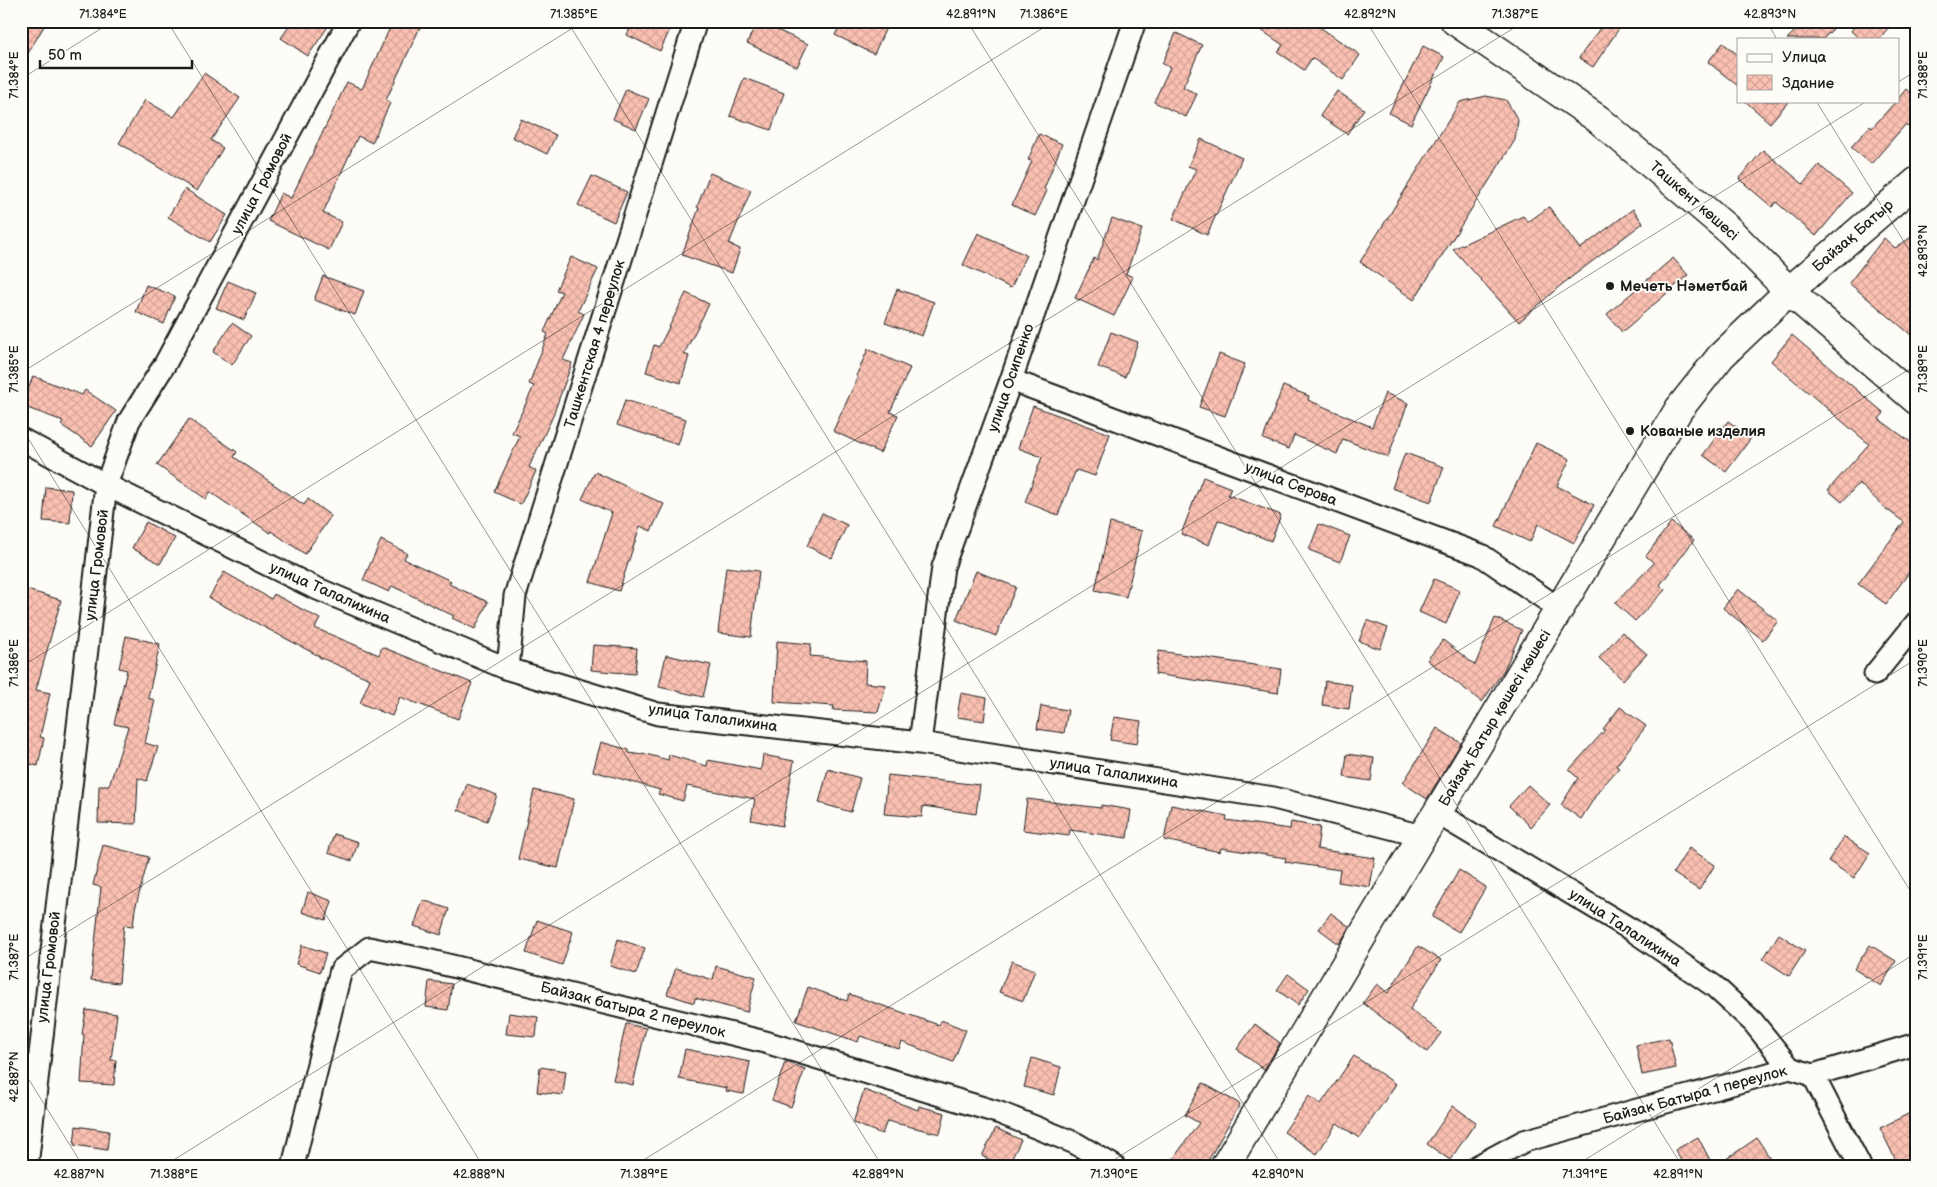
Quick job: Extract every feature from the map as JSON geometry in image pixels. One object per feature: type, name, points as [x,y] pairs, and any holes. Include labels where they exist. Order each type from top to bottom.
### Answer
[{"type":"main road","name":"Ташкент көшесі","points":[[1455,21],[1598,119],[1730,231],[1789,291],[1916,400]]},
{"type":"main road","name":"Байзақ Батыр","points":[[1789,291],[1916,182]]},
{"type":"main road","name":"Байзақ Батыр қөшесі көшесі","points":[[1225,1166],[1422,836],[1438,813],[1561,610],[1679,409],[1720,356],[1789,291]]},
{"type":"street","name":"улица Громовой","points":[[27,1166],[106,485],[129,421],[165,364],[349,21]]},
{"type":"street","name":"Ташкентская 4 переулок","points":[[508,670],[515,596],[696,21]]},
{"type":"street","name":"улица Осипенко","points":[[920,743],[943,567],[1011,380],[1135,21]]},
{"type":"street","name":"улица Серова","points":[[1011,380],[1481,556],[1561,610]]},
{"type":"street","name":"улица Талалихина","points":[[21,439],[106,485],[313,587],[508,670],[658,714],[920,743],[1274,798],[1422,836]]},
{"type":"street","points":[[1875,674],[1916,623]]},
{"type":"street","name":"улица Талалихина","points":[[1438,813],[1632,930],[1714,986],[1753,1022],[1790,1068]]},
{"type":"street","name":"Байзак батыра 2 переулок","points":[[293,1166],[342,970],[369,948],[765,1042],[1000,1113],[1075,1144],[1114,1166]]},
{"type":"street","points":[[1860,1166],[1813,1075],[1916,1044]]},
{"type":"street","name":"Байзак Батыра 1 переулок","points":[[1478,1166],[1524,1141],[1790,1068],[1813,1075]]},
{"type":"building","points":[[21,21],[47,21],[21,65]]},
{"type":"building","points":[[293,21],[317,21],[327,28],[308,56],[281,38]]},
{"type":"building","points":[[393,21],[423,21],[386,100],[390,103],[372,143],[358,136],[323,213],[342,222],[329,250],[268,221],[281,193],[291,198],[347,82],[362,89]]},
{"type":"building","points":[[633,21],[674,21],[660,51],[627,35]]},
{"type":"building","points":[[757,21],[808,44],[797,67],[747,43]]},
{"type":"building","points":[[842,21],[889,21],[874,54],[835,35]]},
{"type":"building","points":[[1248,21],[1311,21],[1360,55],[1343,80],[1312,58],[1304,70],[1278,52],[1283,45]]},
{"type":"building","points":[[1605,21],[1624,21],[1593,67],[1579,58]]},
{"type":"building","points":[[1805,21],[1841,21],[1824,38],[1788,38]]},
{"type":"building","points":[[1859,21],[1894,21],[1880,38],[1859,38],[1851,31]]},
{"type":"building","points":[[1176,33],[1202,45],[1183,87],[1197,94],[1186,117],[1154,102],[1170,67],[1162,64]]},
{"type":"building","points":[[1723,43],[1737,54],[1737,85],[1708,62]]},
{"type":"building","points":[[1423,46],[1444,57],[1411,124],[1389,113]]},
{"type":"building","points":[[204,73],[240,98],[211,140],[223,148],[197,191],[119,143],[145,100],[174,117]]},
{"type":"building","points":[[744,78],[784,93],[771,130],[730,116]]},
{"type":"building","points":[[626,89],[649,99],[636,129],[613,119]]},
{"type":"building","points":[[1906,89],[1916,98],[1916,118],[1907,127],[1905,125],[1871,164],[1851,147],[1870,126],[1872,128],[1895,102],[1900,102],[1900,96]]},
{"type":"building","points":[[1337,91],[1364,109],[1347,134],[1320,116]]},
{"type":"building","points":[[1486,96],[1506,100],[1518,120],[1515,140],[1414,300],[1360,262],[1460,102]]},
{"type":"building","points":[[1746,102],[1788,102],[1770,123]]},
{"type":"building","points":[[521,119],[556,135],[547,154],[512,137]]},
{"type":"building","points":[[1039,134],[1062,144],[1044,189],[1047,191],[1035,216],[1012,205],[1032,161],[1028,160]]},
{"type":"building","points":[[1201,139],[1242,158],[1207,235],[1173,219],[1196,169],[1188,166]]},
{"type":"building","points":[[1763,150],[1803,184],[1819,165],[1852,193],[1816,236],[1776,202],[1772,207],[1739,179]]},
{"type":"building","points":[[710,173],[751,190],[729,244],[740,249],[732,273],[682,255]]},
{"type":"building","points":[[592,176],[627,192],[614,222],[578,205]]},
{"type":"building","points":[[185,189],[227,215],[210,242],[168,217]]},
{"type":"building","points":[[1549,207],[1580,249],[1633,209],[1643,223],[1561,285],[1519,322],[1453,249],[1523,216],[1528,222]]},
{"type":"building","points":[[1112,218],[1142,229],[1126,274],[1133,277],[1114,316],[1075,298],[1094,258],[1097,260]]},
{"type":"building","points":[[978,233],[1026,255],[1011,288],[963,265]]},
{"type":"building","points":[[1916,234],[1916,339],[1849,283],[1884,238],[1895,248]]},
{"type":"building","points":[[571,257],[598,269],[578,311],[584,314],[563,360],[572,363],[552,418],[529,467],[536,471],[521,504],[494,492],[520,436],[512,433],[534,386],[529,384],[548,334],[544,332],[562,292],[556,290]]},
{"type":"building","points":[[1673,258],[1688,275],[1622,332],[1607,314]]},
{"type":"building","points":[[323,276],[364,291],[355,315],[314,300]]},
{"type":"building","points":[[228,281],[256,293],[244,320],[216,308]]},
{"type":"building","points":[[146,285],[175,296],[164,324],[136,312]]},
{"type":"building","points":[[897,289],[934,302],[922,336],[885,323]]},
{"type":"building","points":[[686,293],[709,304],[684,354],[689,356],[681,383],[646,372],[654,345],[659,347]]},
{"type":"building","points":[[232,323],[251,336],[232,365],[213,352]]},
{"type":"building","points":[[1111,332],[1138,342],[1125,377],[1098,367]]},
{"type":"building","points":[[1792,335],[1884,413],[1879,419],[1916,446],[1916,563],[1886,604],[1858,584],[1904,522],[1886,509],[1859,483],[1842,502],[1828,490],[1869,444],[1771,361]]},
{"type":"building","points":[[868,349],[910,368],[890,412],[898,415],[880,453],[833,431],[858,377],[856,376]]},
{"type":"building","points":[[1219,354],[1245,364],[1225,416],[1199,407]]},
{"type":"building","points":[[33,376],[82,395],[85,390],[116,411],[92,446],[61,425],[63,421],[22,406]]},
{"type":"building","points":[[1283,386],[1309,396],[1308,400],[1372,427],[1385,393],[1408,403],[1388,457],[1343,439],[1337,454],[1294,435],[1289,449],[1263,439]]},
{"type":"building","points":[[625,400],[686,419],[678,445],[617,425]]},
{"type":"building","points":[[1033,406],[1110,434],[1095,476],[1076,470],[1058,515],[1025,502],[1042,457],[1018,448]]},
{"type":"building","points":[[189,419],[237,452],[234,457],[304,505],[308,499],[331,516],[305,554],[271,531],[270,533],[210,492],[206,499],[157,465]]},
{"type":"building","points":[[1728,421],[1751,438],[1726,472],[1703,455]]},
{"type":"building","points":[[1536,443],[1570,459],[1557,486],[1594,505],[1574,543],[1538,524],[1530,542],[1496,526]]},
{"type":"building","points":[[1405,453],[1444,467],[1431,502],[1392,488]]},
{"type":"building","points":[[595,472],[664,504],[651,531],[640,526],[619,591],[590,582],[612,513],[582,499]]},
{"type":"building","points":[[1203,477],[1231,488],[1228,495],[1281,515],[1271,541],[1218,520],[1209,545],[1181,534]]},
{"type":"building","points":[[46,487],[72,490],[70,523],[43,521]]},
{"type":"building","points":[[822,513],[847,525],[832,558],[807,546]]},
{"type":"building","points":[[146,522],[175,538],[160,564],[132,548]]},
{"type":"building","points":[[1671,522],[1694,540],[1660,585],[1665,590],[1635,621],[1615,603],[1654,563],[1646,556]]},
{"type":"building","points":[[1110,523],[1142,531],[1126,597],[1095,590]]},
{"type":"building","points":[[1319,524],[1350,536],[1340,562],[1309,550]]},
{"type":"building","points":[[381,540],[407,553],[404,559],[451,581],[449,584],[488,602],[475,629],[452,618],[454,616],[392,586],[389,592],[363,580]]},
{"type":"building","points":[[726,567],[759,571],[751,637],[718,633]]},
{"type":"building","points":[[976,571],[1016,587],[996,636],[956,620]]},
{"type":"building","points":[[224,572],[271,599],[274,594],[320,619],[315,628],[379,655],[382,647],[472,683],[458,719],[400,697],[392,716],[360,703],[370,679],[319,657],[209,598]]},
{"type":"building","points":[[1434,579],[1460,590],[1446,624],[1419,612]]},
{"type":"building","points":[[24,589],[61,600],[36,690],[50,693],[40,737],[44,738],[38,766],[21,762],[21,600]]},
{"type":"building","points":[[1738,589],[1778,621],[1763,640],[1723,608]]},
{"type":"building","points":[[1495,618],[1522,630],[1504,670],[1482,702],[1427,660],[1443,640],[1475,665]]},
{"type":"building","points":[[1367,620],[1388,628],[1380,649],[1359,641]]},
{"type":"building","points":[[1622,632],[1647,654],[1623,680],[1599,658]]},
{"type":"building","points":[[126,636],[160,644],[148,698],[155,700],[145,743],[158,747],[147,781],[138,778],[136,824],[98,823],[99,786],[109,786],[128,727],[114,724],[127,670],[119,668]]},
{"type":"building","points":[[777,641],[811,644],[810,656],[866,661],[865,683],[886,685],[878,712],[833,710],[834,706],[774,702]]},
{"type":"building","points":[[593,645],[637,648],[635,674],[591,670]]},
{"type":"building","points":[[1159,651],[1281,669],[1278,693],[1155,674]]},
{"type":"building","points":[[666,655],[711,665],[703,697],[659,687]]},
{"type":"building","points":[[1325,681],[1352,685],[1349,709],[1322,705]]},
{"type":"building","points":[[961,693],[987,698],[984,721],[957,717]]},
{"type":"building","points":[[1041,706],[1068,710],[1064,733],[1037,729]]},
{"type":"building","points":[[1620,707],[1646,726],[1616,766],[1619,768],[1600,789],[1581,819],[1561,805],[1578,778],[1569,770],[1605,730],[1603,729]]},
{"type":"building","points":[[1114,717],[1141,721],[1137,744],[1110,740]]},
{"type":"building","points":[[1437,728],[1461,743],[1427,799],[1403,783]]},
{"type":"building","points":[[601,742],[629,750],[629,753],[642,755],[642,753],[668,760],[669,755],[707,766],[708,760],[761,770],[763,755],[794,761],[782,826],[751,820],[755,799],[687,786],[683,801],[658,794],[660,790],[593,771]]},
{"type":"building","points":[[1347,754],[1374,758],[1371,781],[1344,777]]},
{"type":"building","points":[[828,769],[860,778],[851,812],[819,803]]},
{"type":"building","points":[[888,775],[980,785],[976,814],[923,806],[922,817],[884,814]]},
{"type":"building","points":[[467,784],[497,795],[487,821],[458,810]]},
{"type":"building","points":[[1528,785],[1550,805],[1531,827],[1509,806]]},
{"type":"building","points":[[534,790],[574,799],[558,868],[518,859]]},
{"type":"building","points":[[1027,799],[1101,808],[1101,805],[1131,810],[1127,838],[1070,830],[1069,836],[1023,830]]},
{"type":"building","points":[[1171,805],[1227,816],[1226,820],[1290,829],[1291,822],[1320,827],[1317,849],[1375,858],[1370,887],[1338,882],[1340,870],[1285,862],[1286,858],[1221,848],[1220,852],[1164,840]]},
{"type":"building","points":[[334,834],[358,842],[352,861],[328,853]]},
{"type":"building","points":[[1844,837],[1870,853],[1854,878],[1828,861]]},
{"type":"building","points":[[103,845],[149,857],[135,909],[133,926],[124,925],[119,983],[91,980],[101,887],[93,885]]},
{"type":"building","points":[[1689,848],[1715,865],[1699,890],[1673,873]]},
{"type":"building","points":[[1459,870],[1486,887],[1459,932],[1432,917]]},
{"type":"building","points":[[308,892],[332,901],[326,920],[302,912]]},
{"type":"building","points":[[423,900],[449,909],[441,935],[414,926]]},
{"type":"building","points":[[1331,913],[1350,927],[1339,944],[1319,929]]},
{"type":"building","points":[[537,920],[573,932],[562,965],[526,953]]},
{"type":"building","points":[[1779,934],[1805,951],[1789,976],[1763,959]]},
{"type":"building","points":[[618,939],[645,948],[636,974],[610,966]]},
{"type":"building","points":[[302,945],[326,953],[320,972],[296,964]]},
{"type":"building","points":[[1870,945],[1896,961],[1881,986],[1854,969]]},
{"type":"building","points":[[1418,946],[1441,960],[1410,1009],[1441,1033],[1427,1052],[1363,1003],[1377,984],[1388,993]]},
{"type":"building","points":[[1012,961],[1035,970],[1023,1001],[999,992]]},
{"type":"building","points":[[716,966],[756,977],[747,1012],[695,998],[694,1003],[667,994],[676,968],[713,980]]},
{"type":"building","points":[[1288,974],[1309,989],[1298,1005],[1277,990]]},
{"type":"building","points":[[429,981],[452,984],[448,1010],[426,1007]]},
{"type":"building","points":[[808,987],[847,1001],[849,994],[939,1025],[941,1020],[966,1030],[953,1062],[902,1042],[899,1049],[860,1036],[858,1042],[796,1021]]},
{"type":"building","points":[[86,1010],[117,1014],[111,1060],[116,1060],[114,1085],[81,1083],[84,1035],[82,1034]]},
{"type":"building","points":[[509,1013],[538,1017],[536,1037],[506,1034]]},
{"type":"building","points":[[626,1024],[646,1028],[633,1085],[613,1080]]},
{"type":"building","points":[[1255,1024],[1280,1043],[1264,1070],[1237,1049]]},
{"type":"building","points":[[1669,1038],[1676,1068],[1642,1075],[1636,1045]]},
{"type":"building","points":[[685,1049],[750,1062],[744,1094],[726,1091],[727,1088],[679,1079]]},
{"type":"building","points":[[1354,1056],[1396,1084],[1359,1138],[1337,1123],[1317,1154],[1284,1132],[1309,1096],[1321,1104]]},
{"type":"building","points":[[1032,1058],[1061,1067],[1054,1095],[1024,1087]]},
{"type":"building","points":[[785,1062],[805,1069],[791,1107],[772,1100]]},
{"type":"building","points":[[540,1067],[566,1071],[563,1095],[537,1092]]},
{"type":"building","points":[[1203,1083],[1240,1104],[1205,1166],[1168,1166],[1199,1123],[1185,1115]]},
{"type":"building","points":[[864,1090],[918,1110],[919,1106],[945,1113],[940,1134],[887,1121],[882,1134],[853,1123]]},
{"type":"building","points":[[1453,1106],[1476,1122],[1450,1160],[1427,1144]]},
{"type":"building","points":[[1910,1113],[1916,1125],[1916,1157],[1898,1165],[1880,1128]]},
{"type":"building","points":[[76,1126],[109,1131],[107,1150],[74,1145]]},
{"type":"building","points":[[996,1128],[1021,1140],[1008,1166],[1003,1166],[982,1156]]},
{"type":"building","points":[[1698,1137],[1713,1166],[1684,1166],[1675,1150]]},
{"type":"building","points":[[1757,1138],[1775,1166],[1716,1166]]},
{"type":"place","name":"Мечеть Нәметбай","points":[[1610,286]]},
{"type":"place","name":"Кованые изделия","points":[[1630,431]]}]
